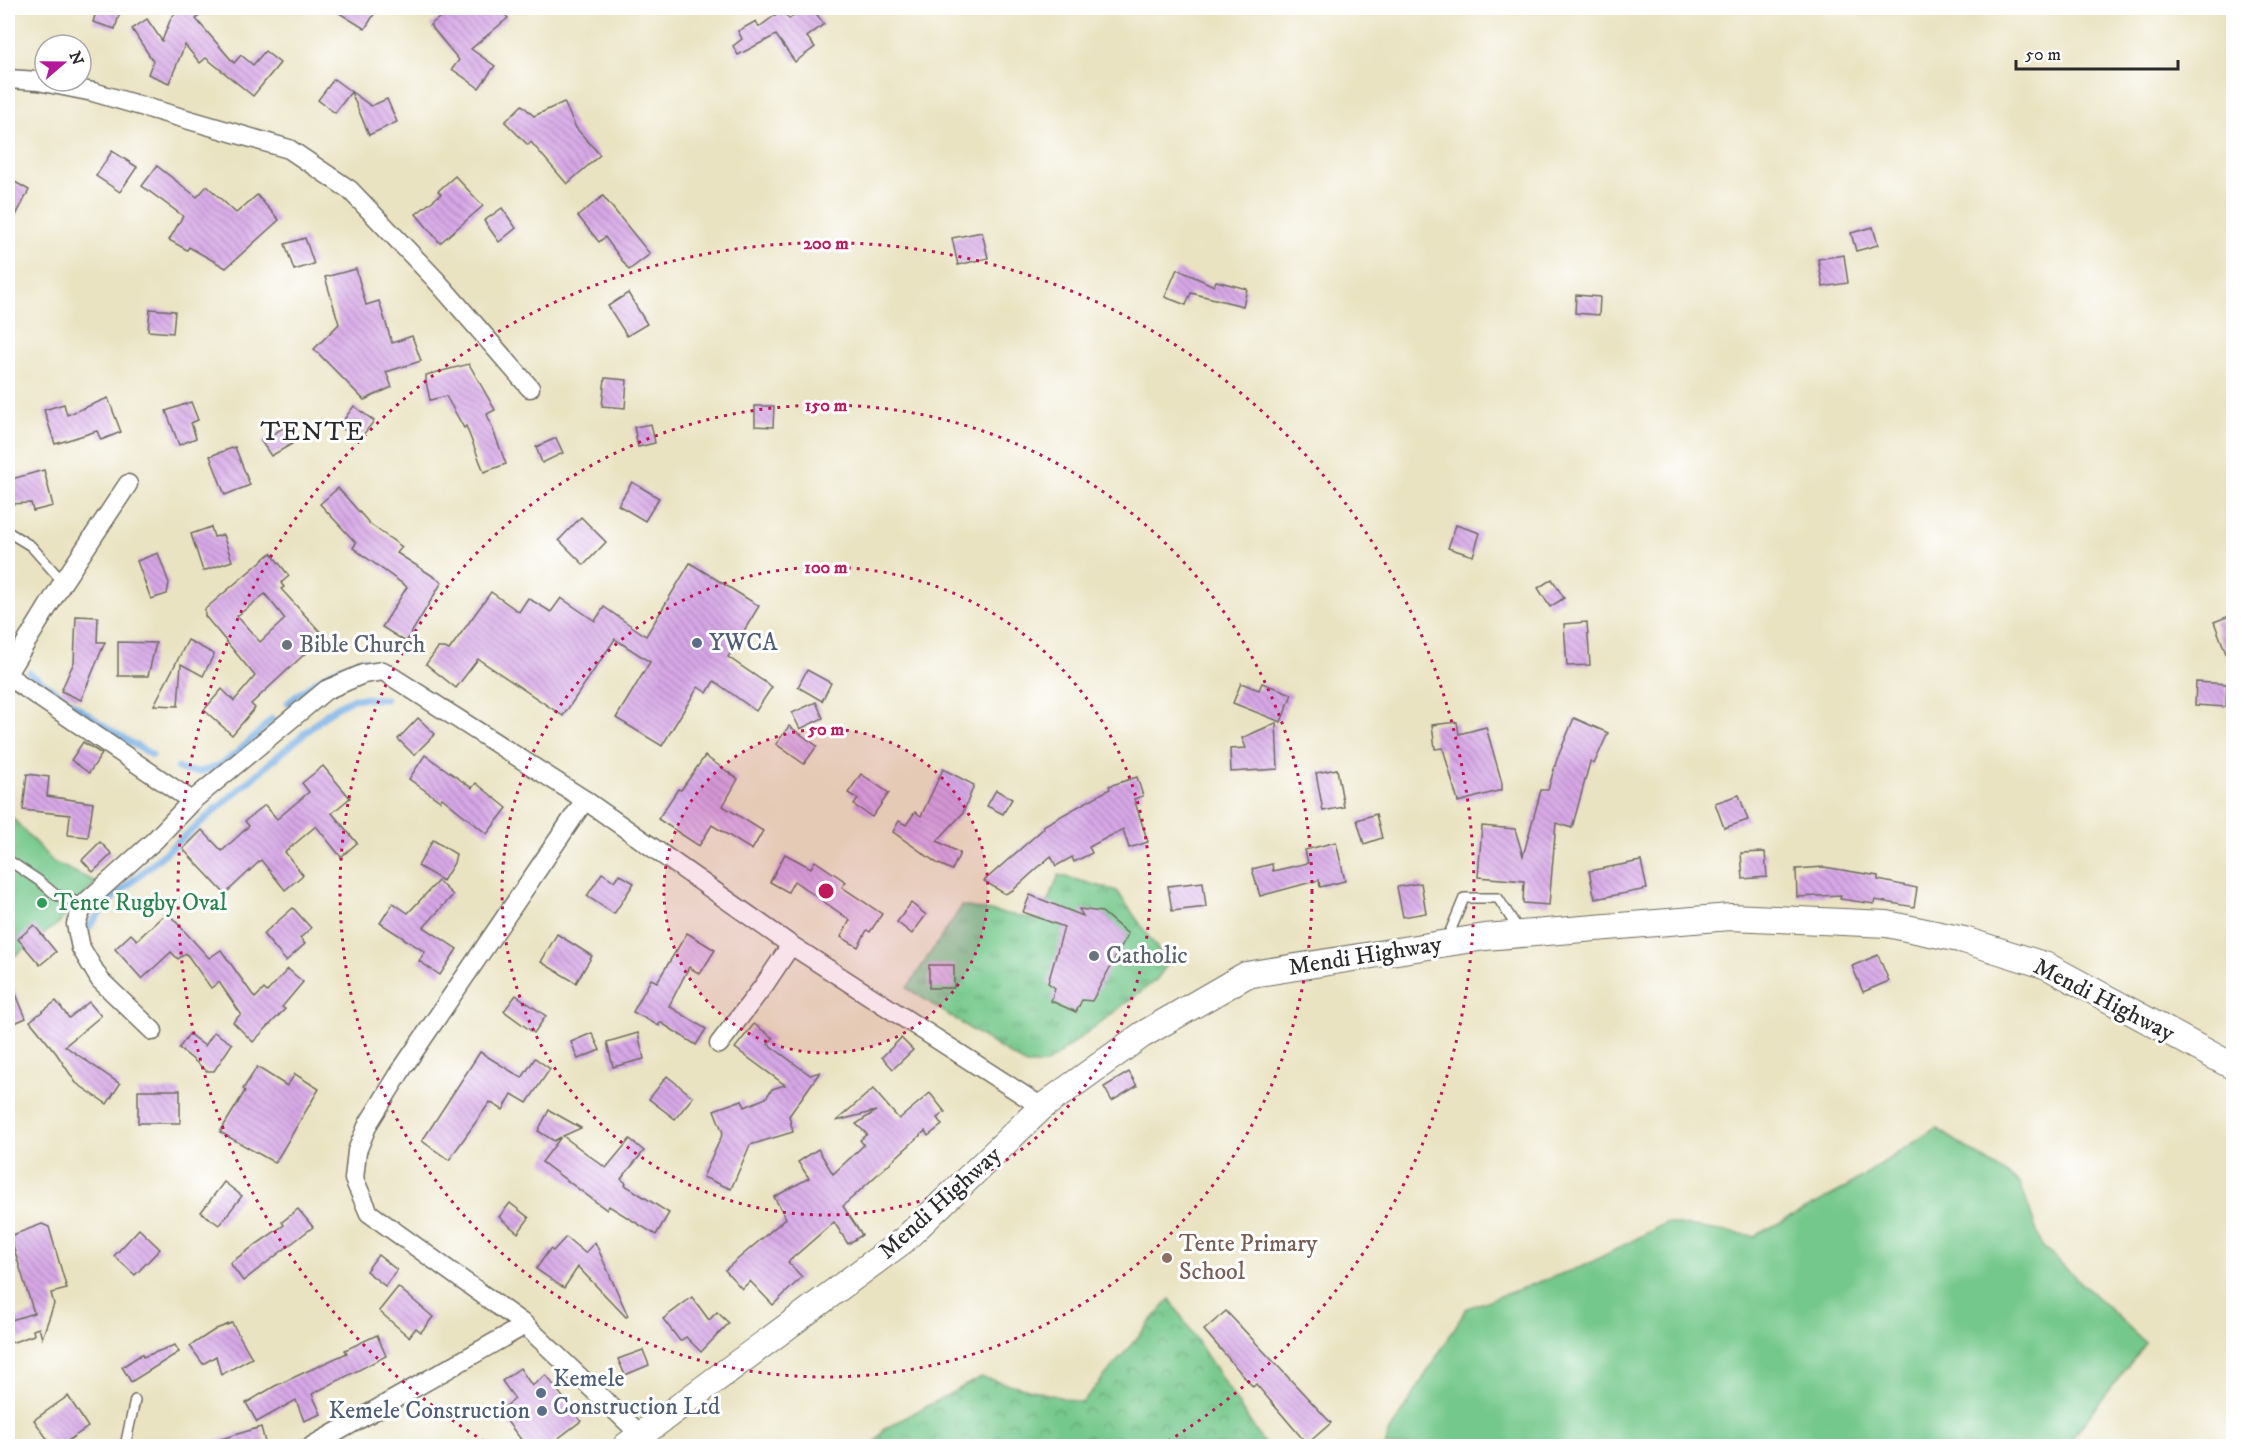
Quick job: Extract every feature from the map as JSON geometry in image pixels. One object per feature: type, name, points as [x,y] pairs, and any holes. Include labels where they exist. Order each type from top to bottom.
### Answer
[{"type":"main road","name":"Mendi Highway","points":[[634,1441],[904,1240],[1042,1107],[1142,1035],[1246,975],[1521,934],[1730,917],[1887,924],[1964,940],[2047,966],[2234,1067]]},
{"type":"street","points":[[8,79],[38,81],[93,92],[289,149],[350,190],[435,279],[530,388]]},
{"type":"street","points":[[128,484],[63,582],[8,674],[192,801]]},
{"type":"street","points":[[153,1031],[100,980],[81,948],[76,924],[84,904],[154,840],[192,801],[326,690],[363,674],[383,671],[585,800],[792,945],[1042,1107]]},
{"type":"street","points":[[585,800],[404,1066],[368,1124],[357,1151],[354,1179],[369,1213],[525,1325],[634,1441]]},
{"type":"street","points":[[719,1044],[792,945]]},
{"type":"street","points":[[312,1446],[525,1325]]},
{"type":"lane","points":[[8,532],[31,546],[63,582]]},
{"type":"lane","points":[[8,860],[56,895],[84,904]]},
{"type":"lane","points":[[1445,944],[1464,898],[1498,898],[1521,934]]},
{"type":"lane","points":[[125,1446],[135,1400]]},
{"type":"green space","name":"Tente Rugby Oval","points":[[8,813],[53,862],[96,882],[59,923],[8,961]]},
{"type":"green space","points":[[1059,875],[1117,891],[1168,964],[1156,980],[1046,1064],[1026,1065],[907,988],[962,906],[1040,920]]},
{"type":"green space","points":[[1936,1128],[2020,1183],[2042,1246],[2146,1343],[2066,1446],[1385,1446],[1389,1433],[1467,1308],[1586,1265],[1666,1223],[1754,1236],[1840,1191]]},
{"type":"green space","points":[[1170,1299],[1263,1442],[1258,1446],[873,1446],[884,1429],[981,1377],[1082,1403]]},
{"type":"building","points":[[97,8],[121,8],[115,29],[93,22]]},
{"type":"building","points":[[181,8],[207,8],[196,19],[234,63],[241,55],[253,65],[265,51],[280,63],[253,96],[206,58],[200,63],[185,45],[169,83],[148,74],[153,61],[132,29],[147,19],[162,41],[171,18]]},
{"type":"building","points":[[331,8],[378,8],[365,29]]},
{"type":"building","points":[[452,8],[500,8],[508,18],[471,49],[495,66],[479,88],[452,69],[459,60],[430,25]]},
{"type":"building","points":[[805,8],[812,8],[824,24],[807,37],[815,47],[795,62],[776,35],[738,55],[733,46],[742,39],[738,31],[756,21],[759,27],[782,10],[789,19]]},
{"type":"building","points":[[334,79],[371,106],[387,99],[397,122],[369,135],[351,92],[335,113],[318,100]]},
{"type":"building","points":[[564,102],[576,128],[600,155],[567,184],[531,142],[528,145],[505,122],[522,105],[534,116]]},
{"type":"building","points":[[112,151],[137,167],[120,192],[96,176]]},
{"type":"building","points":[[157,166],[197,197],[207,186],[236,213],[257,195],[279,220],[226,268],[189,247],[187,250],[169,240],[183,216],[142,186]]},
{"type":"building","points":[[455,176],[483,206],[440,243],[416,214],[441,194],[438,191]]},
{"type":"building","points":[[8,178],[29,190],[8,231]]},
{"type":"building","points":[[603,196],[650,254],[629,270],[605,237],[599,242],[578,216]]},
{"type":"building","points":[[502,208],[516,228],[499,242],[484,221]]},
{"type":"building","points":[[1873,227],[1878,245],[1856,251],[1851,233]]},
{"type":"building","points":[[982,232],[988,258],[958,265],[952,238]]},
{"type":"building","points":[[305,238],[314,264],[294,270],[285,244]]},
{"type":"building","points":[[1844,255],[1848,283],[1823,287],[1818,259]]},
{"type":"building","points":[[356,269],[366,305],[379,301],[392,343],[412,336],[421,361],[386,372],[392,387],[364,400],[314,349],[339,324],[325,277]]},
{"type":"building","points":[[1177,269],[1214,286],[1216,281],[1247,289],[1243,306],[1191,293],[1186,305],[1165,297]]},
{"type":"building","points":[[628,293],[647,324],[627,336],[608,306]]},
{"type":"building","points":[[1576,295],[1600,297],[1599,315],[1575,313]]},
{"type":"building","points":[[150,309],[175,311],[173,333],[148,331]]},
{"type":"building","points":[[469,364],[495,410],[487,414],[506,464],[484,472],[466,426],[464,428],[446,396],[430,400],[426,382],[426,375]]},
{"type":"building","points":[[605,378],[627,380],[625,408],[602,406]]},
{"type":"building","points":[[108,398],[121,432],[101,440],[97,431],[55,444],[44,410],[64,404],[67,415]]},
{"type":"building","points":[[191,402],[198,420],[191,423],[196,438],[179,445],[166,411]]},
{"type":"building","points":[[354,406],[374,421],[359,440],[339,426]]},
{"type":"building","points":[[755,406],[774,406],[773,427],[755,426]]},
{"type":"building","points":[[651,424],[655,443],[638,447],[634,427]]},
{"type":"building","points":[[283,428],[292,444],[271,456],[261,441]]},
{"type":"building","points":[[556,438],[563,453],[542,463],[536,447]]},
{"type":"building","points":[[235,447],[250,485],[225,495],[210,456]]},
{"type":"building","points":[[44,470],[53,506],[33,511],[31,503],[8,504],[8,480]]},
{"type":"building","points":[[632,482],[659,498],[645,521],[618,505]]},
{"type":"building","points":[[338,488],[370,524],[402,547],[397,553],[442,582],[406,642],[382,627],[407,587],[353,548],[356,543],[320,504]]},
{"type":"building","points":[[581,517],[606,542],[584,565],[559,540]]},
{"type":"building","points":[[1456,525],[1480,533],[1473,556],[1448,548]]},
{"type":"building","points":[[211,527],[214,537],[223,535],[232,561],[203,571],[191,534]]},
{"type":"building","points":[[158,553],[169,583],[167,594],[151,599],[137,561]]},
{"type":"building","points":[[271,553],[289,576],[281,583],[284,587],[281,589],[324,636],[251,704],[255,708],[232,735],[204,710],[222,689],[234,701],[255,676],[205,616],[205,609]],"holes":[[[265,594],[285,619],[260,642],[237,616]]]},
{"type":"building","points":[[690,563],[759,606],[728,657],[772,687],[756,711],[714,681],[707,693],[698,687],[662,746],[616,718],[650,662],[615,639],[563,716],[478,659],[456,688],[426,664],[438,648],[449,650],[491,592],[519,612],[528,598],[551,612],[561,598],[595,621],[604,607],[646,636]]},
{"type":"building","points":[[1552,579],[1564,598],[1550,607],[1538,588]]},
{"type":"building","points":[[2234,614],[2234,669],[2232,669],[2214,622]]},
{"type":"building","points":[[76,616],[98,617],[97,642],[105,642],[81,700],[61,691],[74,662]]},
{"type":"building","points":[[1587,622],[1590,665],[1567,666],[1564,624]]},
{"type":"building","points":[[188,640],[214,654],[203,676],[181,664],[178,706],[154,705]]},
{"type":"building","points":[[118,642],[156,643],[148,676],[118,676]]},
{"type":"building","points":[[807,670],[831,683],[822,701],[798,687]]},
{"type":"building","points":[[2196,682],[2227,684],[2226,707],[2195,705]]},
{"type":"building","points":[[1241,683],[1259,690],[1262,683],[1292,694],[1281,722],[1233,703]]},
{"type":"building","points":[[816,702],[823,718],[800,729],[792,713]]},
{"type":"building","points":[[418,718],[435,734],[414,755],[398,739]]},
{"type":"building","points":[[1574,718],[1608,733],[1594,764],[1590,762],[1572,828],[1556,823],[1549,905],[1523,903],[1524,881],[1478,877],[1482,826],[1515,829],[1523,856],[1541,790],[1548,790],[1557,759]]},
{"type":"building","points":[[1457,722],[1459,734],[1486,727],[1502,790],[1458,802],[1443,748],[1435,749],[1432,725]]},
{"type":"building","points":[[1276,723],[1278,769],[1231,772],[1230,749],[1246,748],[1242,738]]},
{"type":"building","points":[[789,726],[817,746],[804,764],[776,744]]},
{"type":"building","points":[[83,742],[102,754],[89,773],[71,760]]},
{"type":"building","points":[[425,755],[472,788],[476,783],[507,808],[487,834],[442,798],[440,801],[409,779]]},
{"type":"building","points":[[705,756],[738,779],[723,806],[763,831],[752,850],[712,825],[699,846],[658,819],[678,789],[681,790]]},
{"type":"building","points":[[323,766],[350,798],[332,813],[357,843],[341,857],[316,826],[285,852],[303,875],[285,890],[261,860],[225,894],[183,849],[202,830],[222,851],[249,826],[245,821],[265,805],[277,819],[309,792],[302,783]]},
{"type":"building","points":[[943,769],[974,785],[963,813],[937,841],[960,853],[952,870],[937,863],[893,832],[899,821],[906,825],[915,812],[921,816]]},
{"type":"building","points":[[1337,769],[1344,807],[1323,811],[1316,773]]},
{"type":"building","points":[[27,774],[49,777],[47,796],[93,803],[88,837],[68,835],[70,815],[23,810]]},
{"type":"building","points":[[861,774],[889,793],[872,817],[854,805],[858,799],[848,793]]},
{"type":"building","points":[[1137,777],[1143,796],[1134,799],[1148,842],[1129,848],[1123,829],[1089,847],[1092,853],[1074,862],[1072,857],[1056,866],[1051,856],[1013,890],[1005,894],[984,881],[1044,828],[1043,826],[1110,789],[1109,786]]},
{"type":"building","points":[[996,790],[1012,799],[1003,814],[987,806]]},
{"type":"building","points":[[1739,795],[1748,820],[1724,828],[1715,803]]},
{"type":"building","points":[[1376,814],[1382,838],[1364,844],[1357,820]]},
{"type":"building","points":[[433,840],[456,854],[454,863],[443,881],[418,866]]},
{"type":"building","points":[[100,842],[112,854],[93,872],[82,860]]},
{"type":"building","points":[[1336,842],[1345,881],[1320,887],[1319,880],[1260,896],[1252,869],[1272,864],[1273,871],[1308,863],[1305,850]]},
{"type":"building","points":[[1765,852],[1767,877],[1743,879],[1741,853]]},
{"type":"building","points":[[785,854],[811,868],[815,861],[846,882],[842,887],[882,914],[870,932],[867,930],[858,947],[841,937],[850,920],[794,881],[788,892],[770,882]]},
{"type":"building","points":[[1641,861],[1647,889],[1595,899],[1589,871]]},
{"type":"building","points":[[1824,867],[1878,876],[1878,880],[1917,888],[1914,907],[1875,900],[1874,904],[1840,899],[1841,895],[1797,897],[1796,869]]},
{"type":"building","points":[[602,873],[614,881],[619,874],[634,883],[614,914],[587,896]]},
{"type":"building","points":[[438,881],[453,895],[424,927],[457,949],[440,975],[419,961],[425,952],[380,923],[393,903],[408,913]]},
{"type":"building","points":[[1203,882],[1206,907],[1172,911],[1168,886]]},
{"type":"building","points":[[1421,883],[1426,913],[1403,917],[1397,887]]},
{"type":"building","points":[[1030,895],[1083,916],[1079,909],[1102,912],[1128,934],[1092,1001],[1082,1000],[1076,1012],[1051,1001],[1055,988],[1048,983],[1064,927],[1023,912]]},
{"type":"building","points":[[911,903],[926,915],[912,934],[897,922]]},
{"type":"building","points":[[293,908],[311,928],[300,938],[305,944],[286,961],[263,934]]},
{"type":"building","points":[[167,912],[209,958],[221,950],[255,998],[264,989],[267,992],[288,969],[303,982],[282,1007],[285,1009],[253,1042],[233,1022],[241,1014],[219,982],[211,988],[186,953],[178,959],[171,952],[142,979],[115,949],[131,934],[137,940]]},
{"type":"building","points":[[34,925],[56,952],[40,965],[18,939]]},
{"type":"building","points":[[687,933],[715,950],[700,974],[689,967],[669,1006],[706,1029],[696,1045],[660,1022],[659,1026],[633,1012],[651,979],[657,982]]},
{"type":"building","points":[[557,934],[592,956],[576,983],[541,962]]},
{"type":"building","points":[[1878,955],[1889,981],[1863,992],[1852,966]]},
{"type":"building","points":[[929,965],[954,965],[954,988],[929,988]]},
{"type":"building","points":[[8,975],[26,1018],[8,1026]]},
{"type":"building","points":[[516,995],[546,1016],[534,1033],[504,1011]]},
{"type":"building","points":[[56,1001],[69,1018],[89,1002],[101,1016],[65,1046],[120,1084],[107,1104],[76,1083],[56,1053],[30,1021]]},
{"type":"building","points":[[754,1024],[773,1038],[768,1044],[810,1075],[820,1072],[789,1116],[793,1132],[750,1145],[731,1189],[703,1177],[723,1133],[714,1110],[742,1100],[745,1107],[766,1098],[772,1089],[785,1085],[735,1048]]},
{"type":"building","points":[[214,1032],[232,1044],[214,1071],[207,1071],[179,1048],[189,1034],[205,1046]]},
{"type":"building","points":[[592,1033],[600,1050],[578,1059],[571,1042]]},
{"type":"building","points":[[638,1033],[644,1059],[613,1067],[607,1042]]},
{"type":"building","points":[[901,1038],[913,1050],[893,1069],[882,1057]]},
{"type":"building","points":[[480,1052],[522,1078],[535,1058],[550,1069],[527,1103],[512,1094],[503,1110],[490,1102],[449,1160],[422,1141]]},
{"type":"building","points":[[257,1067],[287,1086],[295,1074],[319,1089],[275,1163],[220,1132]]},
{"type":"building","points":[[1129,1072],[1137,1086],[1112,1101],[1104,1087]]},
{"type":"building","points":[[667,1076],[693,1097],[675,1119],[649,1099]]},
{"type":"building","points":[[873,1089],[899,1119],[930,1093],[945,1112],[937,1118],[942,1125],[928,1136],[925,1131],[843,1206],[862,1235],[848,1244],[834,1222],[788,1262],[802,1277],[773,1305],[750,1281],[742,1289],[725,1270],[786,1218],[774,1197],[809,1178],[798,1162],[818,1149],[833,1174],[864,1145],[860,1140],[867,1134],[856,1124],[876,1111],[836,1121]]},
{"type":"building","points":[[138,1090],[180,1090],[180,1123],[138,1123]]},
{"type":"building","points":[[549,1110],[581,1128],[563,1136],[606,1168],[630,1139],[644,1151],[621,1179],[626,1183],[625,1185],[669,1213],[656,1235],[609,1206],[607,1210],[542,1162],[561,1137],[554,1141],[538,1131]]},
{"type":"building","points":[[224,1182],[242,1196],[219,1225],[201,1212]]},
{"type":"building","points":[[510,1203],[529,1218],[518,1233],[499,1217]]},
{"type":"building","points":[[298,1209],[313,1227],[243,1281],[230,1263],[284,1225],[282,1222]]},
{"type":"building","points":[[42,1224],[49,1227],[67,1289],[51,1293],[54,1304],[42,1338],[39,1328],[33,1330],[34,1335],[8,1344],[8,1321],[34,1313],[10,1236]]},
{"type":"building","points":[[139,1229],[160,1249],[135,1275],[114,1256]]},
{"type":"building","points":[[566,1237],[585,1253],[595,1242],[628,1316],[626,1317],[578,1267],[564,1288],[536,1269],[550,1249],[553,1251]]},
{"type":"building","points":[[378,1255],[397,1270],[385,1286],[366,1271]]},
{"type":"building","points":[[398,1287],[433,1317],[421,1332],[416,1328],[409,1337],[379,1311]]},
{"type":"building","points":[[692,1297],[709,1320],[717,1312],[729,1323],[701,1352],[686,1337],[680,1341],[663,1319]]},
{"type":"building","points":[[1226,1311],[1331,1423],[1307,1444],[1256,1384],[1253,1387],[1204,1330]]},
{"type":"building","points":[[232,1323],[252,1358],[221,1375],[216,1356],[203,1364],[190,1346],[216,1329]]},
{"type":"building","points":[[377,1335],[386,1356],[312,1394],[321,1414],[304,1421],[296,1400],[257,1422],[246,1403],[275,1386],[347,1353],[345,1350]]},
{"type":"building","points":[[175,1345],[179,1352],[131,1382],[122,1367],[142,1354],[143,1357]]},
{"type":"building","points":[[643,1350],[649,1365],[625,1375],[618,1359]]},
{"type":"building","name":"Kemele Construction Ltd","points":[[520,1368],[532,1386],[546,1375],[581,1421],[548,1446],[526,1446],[499,1411],[515,1399],[502,1381]]},
{"type":"building","points":[[68,1396],[88,1427],[60,1446],[52,1446],[34,1420]]},
{"type":"building","points":[[261,1427],[266,1446],[212,1446],[211,1442]]},
{"type":"waterway","points":[[288,703],[323,677],[364,660]]},
{"type":"waterway","points":[[29,673],[111,731],[152,755]]},
{"type":"waterway","points":[[88,928],[108,902],[327,714],[354,699],[385,699]]},
{"type":"waterway","points":[[178,768],[191,772],[205,771],[217,766],[242,749],[272,719]]},
{"type":"place","name":"YWCA","points":[[697,643]]},
{"type":"place","name":"Bible Church","points":[[287,645]]},
{"type":"place","name":"Tente Rugby Oval","points":[[42,903]]},
{"type":"place","name":"Catholic","points":[[1094,956]]},
{"type":"place","name":"Tente Primary School","points":[[1167,1258]]},
{"type":"place","name":"Kemele Construction Ltd","points":[[541,1393]]},
{"type":"place","name":"Kemele Construction","points":[[542,1411]]},
{"type":"district","name":"TENTE","points":[[313,432]]}]
